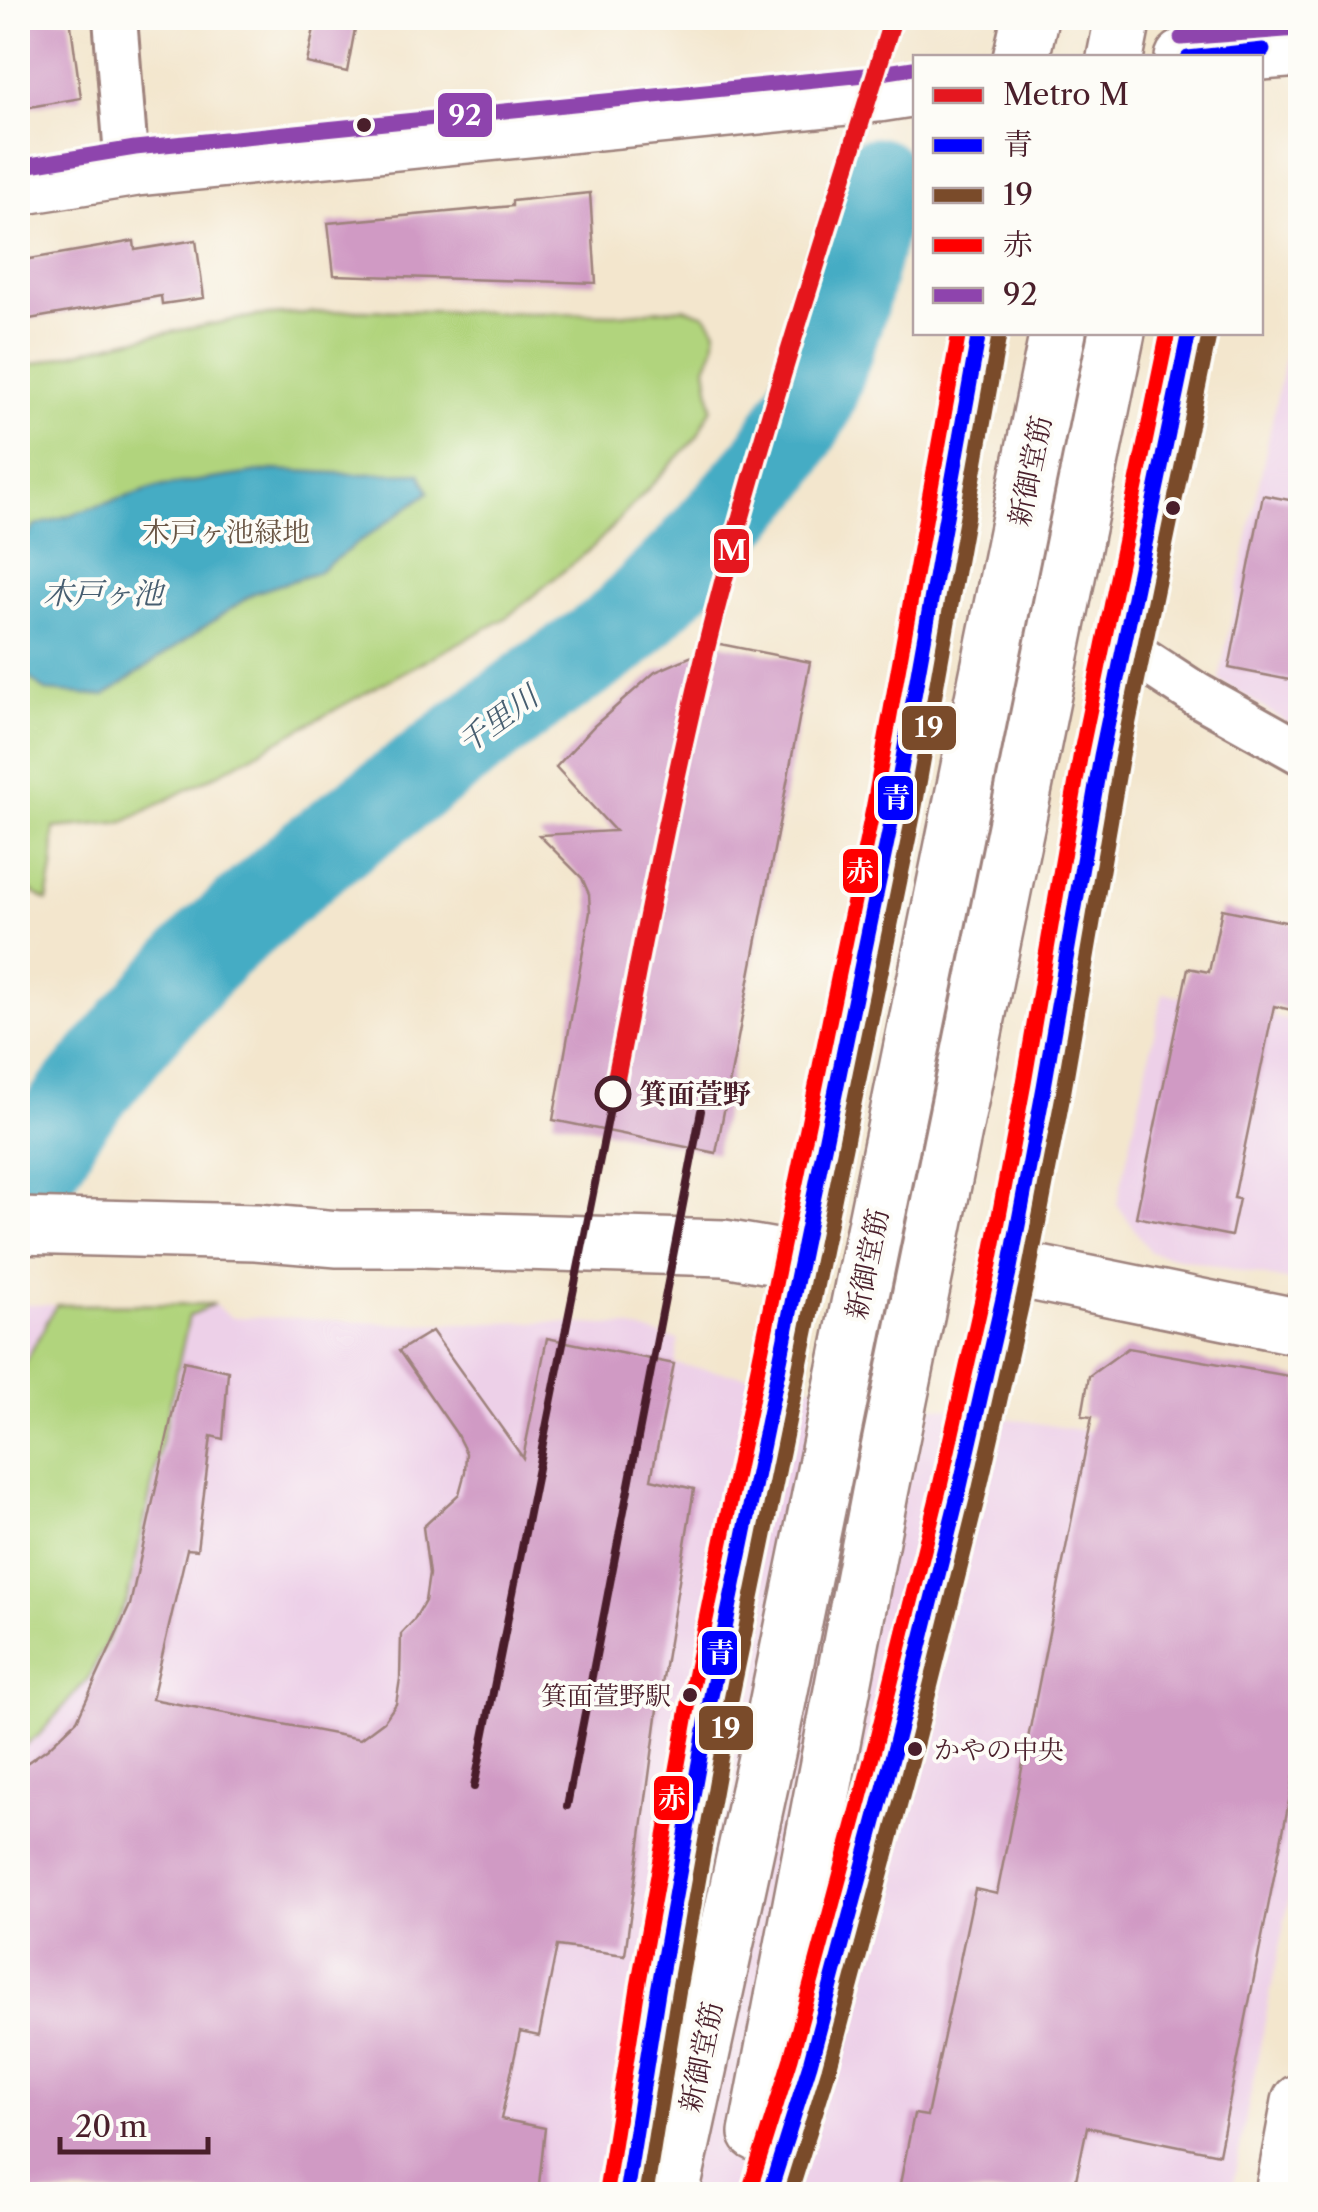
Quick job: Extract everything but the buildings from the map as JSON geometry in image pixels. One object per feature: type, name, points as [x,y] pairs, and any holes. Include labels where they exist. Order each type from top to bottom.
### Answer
[{"type":"main road","points":[[1022,55],[1030,18]]},
{"type":"main road","points":[[1116,55],[1123,18]]},
{"type":"main road","points":[[1174,55],[1182,18]]},
{"type":"main road","points":[[1203,55],[1275,44]]},
{"type":"main road","points":[[18,188],[137,168],[913,88]]},
{"type":"main road","points":[[626,2194],[710,1701],[894,808],[978,335]]},
{"type":"main road","name":"新御堂筋","points":[[672,2194],[769,1744],[1057,335]]},
{"type":"main road","name":"新御堂筋","points":[[745,2194],[880,1493],[1115,335]]},
{"type":"main road","points":[[769,2194],[810,2064],[895,1747],[1010,1268],[1100,756],[1188,335]]},
{"type":"main road","points":[[42,1227],[724,1248],[799,1261]]},
{"type":"main road","points":[[1010,1268],[1300,1327]]},
{"type":"main road","points":[[1282,2194],[1300,2102]]},
{"type":"street","points":[[115,18],[124,143],[137,168]]},
{"type":"street","points":[[1124,646],[1196,694],[1300,752]]},
{"type":"shaded area","points":[[1300,283],[1300,727],[1219,680]]},
{"type":"shaded area","points":[[1163,993],[1300,1022],[1300,1283],[1150,1252],[1117,1204]]},
{"type":"shaded area","points":[[214,1304],[231,1317],[396,1324],[549,1322],[624,1326],[679,1340],[675,1364],[1300,1466],[1300,1843],[1231,2194],[18,2194],[18,1305]]},
{"type":"green space","name":"木戸ヶ池緑地","points":[[684,308],[706,315],[716,330],[706,367],[712,407],[697,437],[594,546],[506,618],[225,770],[124,822],[54,828],[47,901],[18,883],[18,368],[123,341],[255,316],[359,310],[616,314]]},
{"type":"green space","points":[[214,1304],[189,1316],[127,1600],[89,1677],[38,1736],[18,1749],[18,1376],[56,1305]]},
{"type":"water","name":"木戸ヶ池","points":[[273,470],[420,473],[429,492],[316,573],[254,593],[104,696],[46,691],[18,669],[18,547],[35,526],[157,487]]},
{"type":"waterway","name":"千里川","points":[[18,1194],[73,1106],[211,947],[312,857],[539,686],[614,635],[689,561],[772,466],[807,408],[818,381],[844,304],[876,181]]},
{"type":"railway","points":[[474,1787],[613,1094]]},
{"type":"railway","points":[[567,1806],[701,1111]]},
{"type":"metro line","name":"M","points":[[613,1094],[673,793],[715,613],[778,389],[893,18]]},
{"type":"transit line","name":"92","points":[[1181,38],[1298,29]]},
{"type":"transit line","name":"青","points":[[1216,55],[1263,50]]},
{"type":"transit line","name":"92","points":[[18,167],[135,148],[913,68]]},
{"type":"transit line","name":"赤","points":[[606,2191],[690,1697],[874,804],[958,335]]},
{"type":"transit line","name":"青","points":[[626,2194],[710,1701],[894,808],[978,335]]},
{"type":"transit line","name":"赤","points":[[750,2188],[791,2058],[940,1486],[990,1264],[1081,752],[1167,335]]},
{"type":"transit line","name":"青","points":[[769,2194],[810,2064],[895,1747],[1010,1268],[1101,756],[1188,335]]},
{"type":"transit line","name":"19","points":[[646,2194],[730,1705],[914,812],[999,336]]},
{"type":"transit line","name":"19","points":[[790,2194],[829,2069],[914,1752],[1029,1272],[1121,760],[1209,336]]},
{"type":"place","name":"箕面萱野","points":[[613,1094]]},
{"type":"place","name":"箕面萱野駅","points":[[690,1695]]},
{"type":"place","name":"かやの中央","points":[[915,1749]]}]
